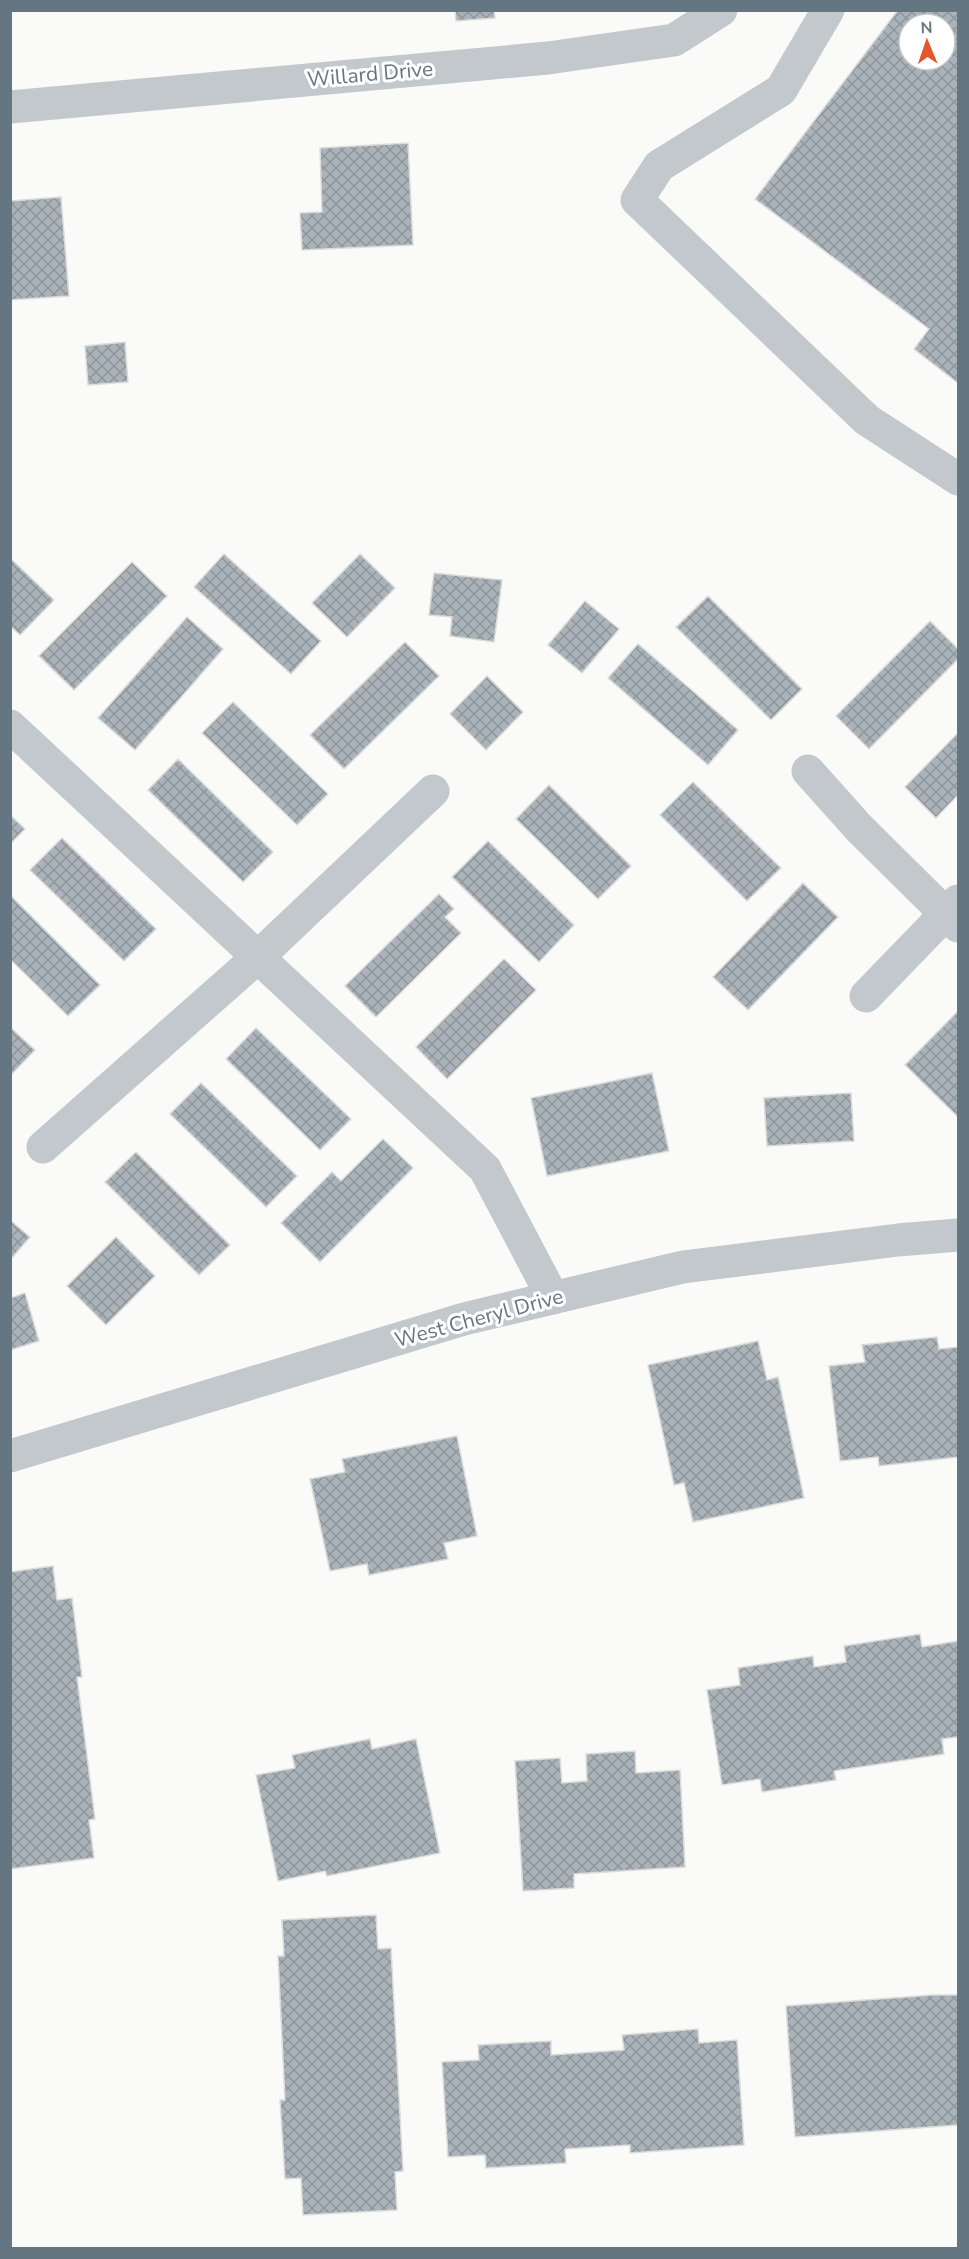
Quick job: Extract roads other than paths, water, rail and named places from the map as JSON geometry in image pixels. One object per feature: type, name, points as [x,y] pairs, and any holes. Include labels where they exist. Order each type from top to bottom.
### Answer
[{"type":"street","name":"Willard Drive","points":[[10,107],[549,58],[674,40],[721,10]]},
{"type":"street","points":[[828,10],[781,90],[659,166],[637,200],[867,420],[958,479]]},
{"type":"street","points":[[10,726],[485,1169],[553,1298]]},
{"type":"street","points":[[808,771],[859,828],[954,914],[866,996]]},
{"type":"street","points":[[43,1147],[259,956],[433,791]]},
{"type":"street","name":"West Cheryl Drive","points":[[10,1456],[464,1319],[683,1267],[898,1240],[958,1235]]}]
